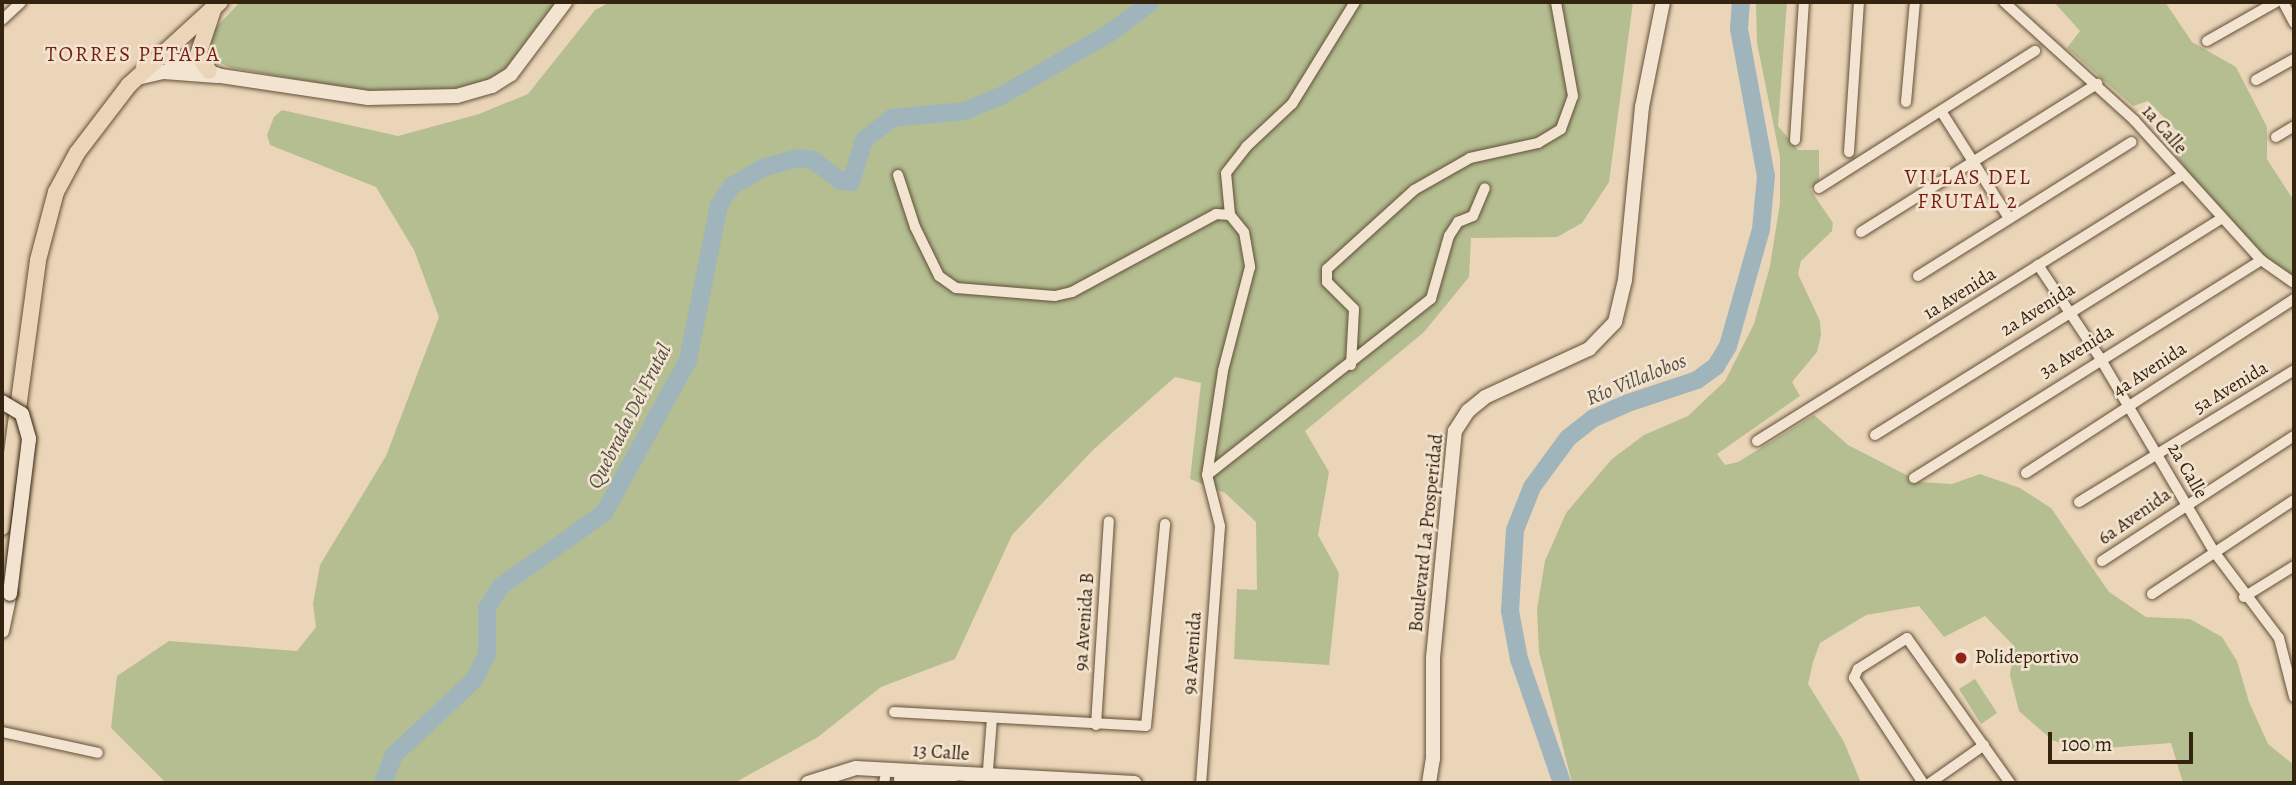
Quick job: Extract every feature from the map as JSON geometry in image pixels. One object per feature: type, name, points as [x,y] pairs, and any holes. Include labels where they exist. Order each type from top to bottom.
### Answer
[{"type":"main road","points":[[161,56],[215,74],[369,98],[457,96],[492,86],[510,75],[565,2]]},
{"type":"main road","name":"Boulevard La Prosperidad","points":[[1429,783],[1433,759],[1433,658],[1455,431],[1485,397],[1588,349],[1615,323],[1625,280],[1640,118],[1662,2]]},
{"type":"main road","points":[[215,74],[198,55],[217,5]]},
{"type":"main road","points":[[2,527],[48,215],[77,153],[136,78],[217,5]]},
{"type":"main road","points":[[136,78],[164,72],[203,78],[215,74]]},
{"type":"main road","points":[[2,402],[22,414],[29,439],[10,594],[2,631]]},
{"type":"main road","points":[[2,412],[10,415],[13,439]]},
{"type":"main road","name":"13 Calle","points":[[844,776],[856,768],[885,768],[988,780],[1135,783]]},
{"type":"main road","points":[[808,783],[844,776]]},
{"type":"main road","name":"13 Calle","points":[[844,776],[951,783]]},
{"type":"street","points":[[2,20],[21,2]]},
{"type":"street","points":[[1207,475],[1223,371],[1250,267],[1244,232],[1230,215],[1226,173],[1246,147],[1292,104],[1355,2]]},
{"type":"street","points":[[1351,366],[1354,309],[1327,282],[1327,269],[1414,190],[1470,158],[1538,143],[1561,129],[1573,96],[1556,2]]},
{"type":"street","points":[[1796,140],[1804,2]]},
{"type":"street","points":[[1849,152],[1859,2]]},
{"type":"street","points":[[1906,102],[1915,2]]},
{"type":"street","name":"1a Calle","points":[[2004,2],[2134,120],[2181,176],[2261,260],[2294,283]]},
{"type":"street","points":[[2207,41],[2276,2]]},
{"type":"street","points":[[2283,2],[2294,23]]},
{"type":"street","points":[[1819,188],[2035,51]]},
{"type":"street","points":[[2256,80],[2294,59]]},
{"type":"street","points":[[1861,232],[2097,85]]},
{"type":"street","points":[[1941,111],[2009,218]]},
{"type":"street","points":[[2276,137],[2294,126]]},
{"type":"street","points":[[1918,276],[2132,142]]},
{"type":"street","points":[[898,175],[915,227],[939,276],[969,289],[1055,296],[1072,292],[1202,220],[1230,215]]},
{"type":"street","name":"1a Avenida","points":[[1757,441],[2181,176]]},
{"type":"street","points":[[1207,475],[1351,366],[1431,299],[1449,236],[1458,222],[1473,216],[1485,188]]},
{"type":"street","name":"2a Avenida","points":[[1875,435],[2067,312],[2222,218]]},
{"type":"street","name":"3a Avenida","points":[[1914,478],[2100,358],[2261,260]]},
{"type":"street","name":"2a Calle","points":[[2038,265],[2100,358],[2215,553],[2244,597],[2279,638],[2294,697]]},
{"type":"street","name":"4a Avenida","points":[[2026,473],[2294,299]]},
{"type":"street","name":"5a Avenida","points":[[2079,502],[2294,370]]},
{"type":"street","name":"6a Avenida","points":[[2102,561],[2185,503],[2294,436]]},
{"type":"street","name":"9a Avenida","points":[[1201,783],[1220,526],[1207,475]]},
{"type":"street","points":[[2152,594],[2294,500]]},
{"type":"street","name":"9a Avenida B","points":[[1096,724],[1109,521]]},
{"type":"street","points":[[894,712],[1146,726],[1165,524]]},
{"type":"street","points":[[2244,597],[2294,566]]},
{"type":"street","points":[[1923,783],[1854,674],[1909,639],[2010,783]]},
{"type":"street","points":[[988,780],[992,719]]},
{"type":"street","points":[[2,732],[98,753]]},
{"type":"street","points":[[1930,783],[1984,745]]},
{"type":"green space","points":[[240,2],[565,2],[529,54],[479,91],[366,91],[232,68],[215,61],[205,49],[212,32]]},
{"type":"green space","points":[[610,2],[1633,2],[1609,182],[1582,223],[1557,237],[1471,238],[1469,277],[1424,332],[1305,431],[1329,472],[1318,535],[1339,573],[1329,665],[1234,659],[1237,589],[1257,590],[1256,522],[1225,493],[1190,479],[1201,383],[1175,377],[1095,448],[1012,535],[955,659],[881,687],[818,737],[734,783],[166,783],[111,728],[117,676],[169,641],[297,651],[316,627],[313,604],[320,565],[386,456],[439,317],[414,250],[376,187],[270,145],[267,135],[274,117],[282,110],[398,136],[479,114],[528,94],[595,10]]},
{"type":"green space","points":[[1756,2],[1787,2],[1778,126],[1798,150],[1819,150],[1819,183],[1810,189],[1833,223],[1832,231],[1801,261],[1798,274],[1820,321],[1821,335],[1817,352],[1792,382],[1800,396],[1717,454],[1725,465],[1738,462],[1814,415],[1848,445],[1920,482],[1952,484],[1980,474],[2020,488],[2051,508],[2109,592],[2146,617],[2190,619],[2222,637],[2237,661],[2249,702],[2268,744],[2294,765],[2294,783],[2183,783],[2171,743],[2079,750],[2052,740],[2019,711],[2010,675],[2014,646],[1985,616],[1944,637],[1919,606],[1866,615],[1820,643],[1813,662],[1808,684],[1844,742],[1861,783],[1572,783],[1539,652],[1537,609],[1545,561],[1566,513],[1612,459],[1644,435],[1688,416],[1725,381],[1754,324],[1770,266],[1780,203],[1780,157],[1757,43]]},
{"type":"green space","points":[[2054,2],[2165,2],[2192,42],[2236,67],[2267,127],[2267,159],[2294,201],[2294,277],[2268,263],[2193,178],[2175,155],[2181,135],[2148,101],[2133,106],[2067,48],[2080,31]]},
{"type":"green space","points":[[1975,679],[1997,713],[1981,724],[1959,689]]},
{"type":"waterway","name":"Quebrada Del Frutal","points":[[383,783],[394,755],[474,680],[487,654],[487,608],[501,586],[604,513],[688,360],[719,205],[732,186],[765,167],[799,158],[813,160],[841,181],[851,182],[864,140],[892,118],[965,111],[1001,96],[1113,31],[1151,2]]},
{"type":"waterway","name":"Río Villalobos","points":[[1562,783],[1519,659],[1510,611],[1515,530],[1532,487],[1568,438],[1594,418],[1625,404],[1697,380],[1716,366],[1728,346],[1761,229],[1766,176],[1739,29],[1741,2]]},
{"type":"place","name":"Polideportivo","points":[[1961,658]]},
{"type":"district","name":"TORRES PETAPA","points":[[133,54]]},
{"type":"district","name":"VILLAS DEL FRUTAL 2","points":[[1968,189]]}]
